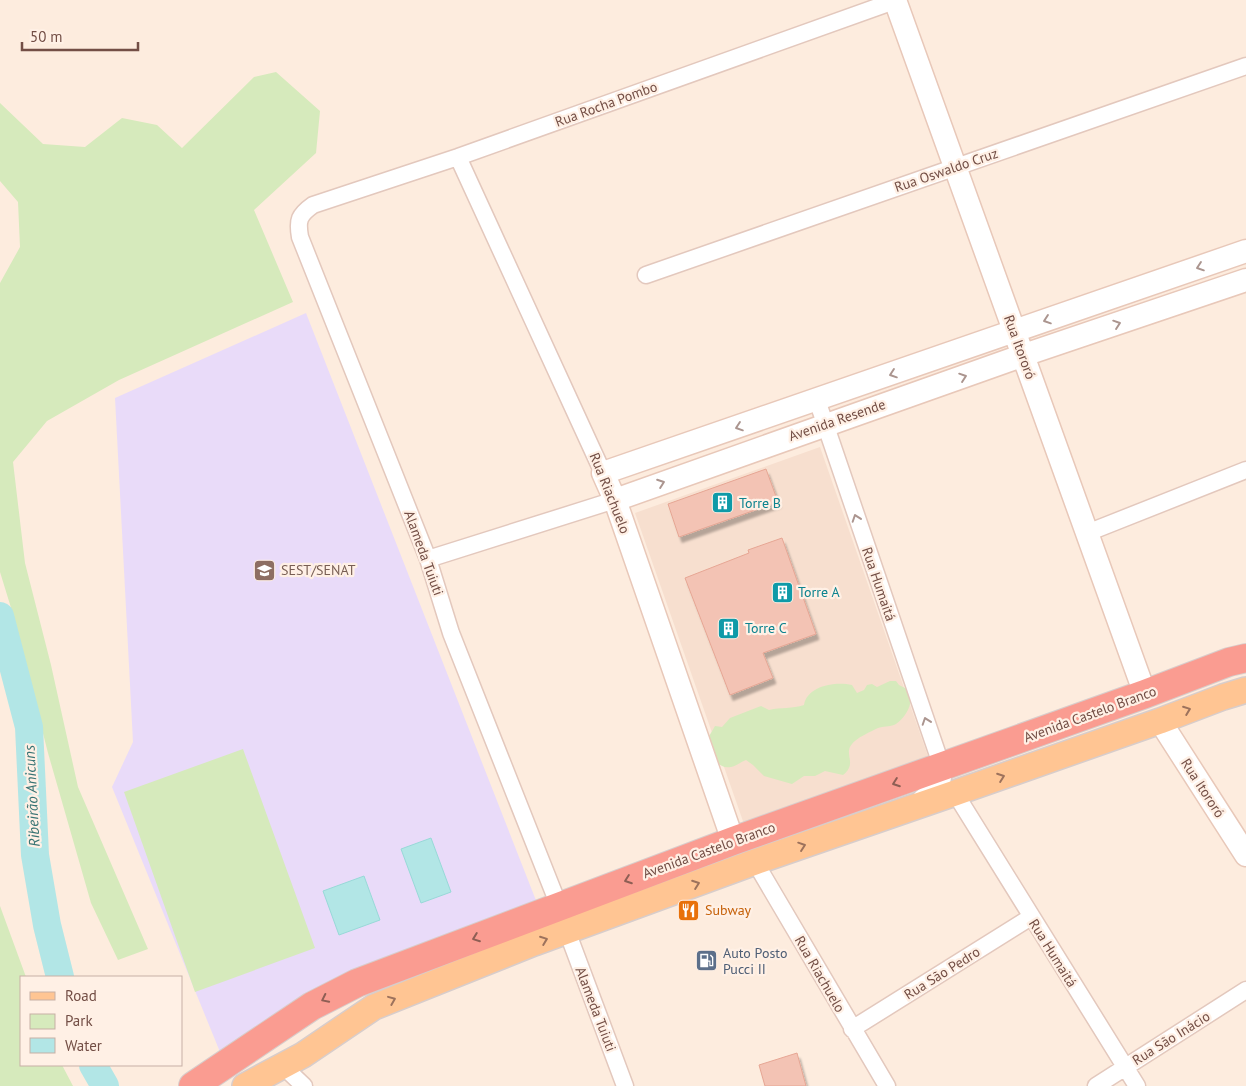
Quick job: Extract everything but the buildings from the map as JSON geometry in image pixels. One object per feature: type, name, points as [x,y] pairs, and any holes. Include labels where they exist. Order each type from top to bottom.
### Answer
[{"type":"highway","name":"Avenida Castelo Branco","points":[[193,1086],[312,1006],[357,983],[563,918],[733,841],[1145,694],[1229,662],[1246,658]]},
{"type":"main road","name":"Avenida Castelo Branco","points":[[245,1086],[297,1072],[374,1007],[563,918],[756,862],[1246,690]]},
{"type":"street","name":"Rua Rocha Pombo","points":[[313,205],[458,157],[896,0]]},
{"type":"street","name":"Rua Itororó","points":[[896,0],[1145,694]]},
{"type":"street","name":"Rua Oswaldo Cruz","points":[[646,275],[1246,66]]},
{"type":"street","name":"Rua Riachuelo","points":[[458,157],[615,500],[733,841]]},
{"type":"street","name":"Alameda Tuiuti","points":[[313,205],[304,212],[298,223],[300,237],[428,559],[451,633],[563,918],[625,1086]]},
{"type":"street","name":"Avenida Resende","points":[[603,473],[1246,251]]},
{"type":"street","name":"Avenida Resende","points":[[428,559],[615,500],[1024,355],[1246,280]]},
{"type":"street","name":"Rua Humaitá","points":[[817,400],[942,767]]},
{"type":"street","points":[[1087,533],[1246,470]]},
{"type":"street","name":"Rua Itororó","points":[[1160,720],[1246,855]]},
{"type":"street","points":[[902,811],[942,782],[944,775],[942,767]]},
{"type":"street","name":"Rua Humaitá","points":[[955,793],[1137,1086]]},
{"type":"street","name":"Rua Riachuelo","points":[[756,862],[852,1030],[887,1086]]},
{"type":"street","name":"Rua São Pedro","points":[[852,1030],[1031,917]]},
{"type":"street","name":"Rua São Inácio","points":[[1096,1086],[1246,990]]},
{"type":"shaded area","name":"SEST/SENAT","points":[[306,313],[537,903],[220,1052],[112,787],[133,742],[115,398]]},
{"type":"shaded area","points":[[820,447],[930,762],[744,824],[635,513]]},
{"type":"green space","points":[[276,72],[320,111],[316,153],[254,210],[293,302],[119,380],[47,421],[13,462],[25,563],[51,665],[78,787],[148,949],[118,960],[91,903],[48,753],[12,611],[0,572],[0,283],[20,247],[18,202],[0,181],[0,103],[43,144],[85,147],[122,118],[157,125],[182,148],[254,77]]},
{"type":"green space","points":[[890,681],[896,681],[907,689],[910,699],[908,710],[896,724],[878,728],[854,742],[849,751],[849,766],[843,775],[825,771],[815,776],[804,776],[792,784],[764,776],[746,760],[735,766],[725,767],[714,758],[708,738],[715,726],[722,727],[730,718],[761,706],[769,710],[804,705],[810,693],[823,686],[852,685],[857,693],[864,690],[867,685],[872,684],[877,687]]},
{"type":"green space","points":[[243,749],[315,948],[195,992],[124,792]]},
{"type":"green space","points":[[0,906],[26,976],[20,976],[20,1066],[63,1066],[73,1086],[0,1086]]},
{"type":"water","points":[[431,838],[451,892],[421,903],[401,849]]},
{"type":"water","points":[[364,876],[380,920],[339,935],[323,891]]},
{"type":"waterway","name":"Ribeirão Anicuns","points":[[0,616],[29,727],[35,855],[47,925],[60,976]]},
{"type":"waterway","name":"Ribeirão Anicuns","points":[[94,1066],[105,1086]]},
{"type":"place","name":"Torre B","points":[[723,503]]},
{"type":"place","name":"SEST/SENAT","points":[[265,570]]},
{"type":"place","name":"Torre A","points":[[782,592]]},
{"type":"place","name":"Torre C","points":[[729,628]]},
{"type":"place","name":"Subway","points":[[689,910]]},
{"type":"place","name":"Auto Posto Pucci II","points":[[707,961]]}]
